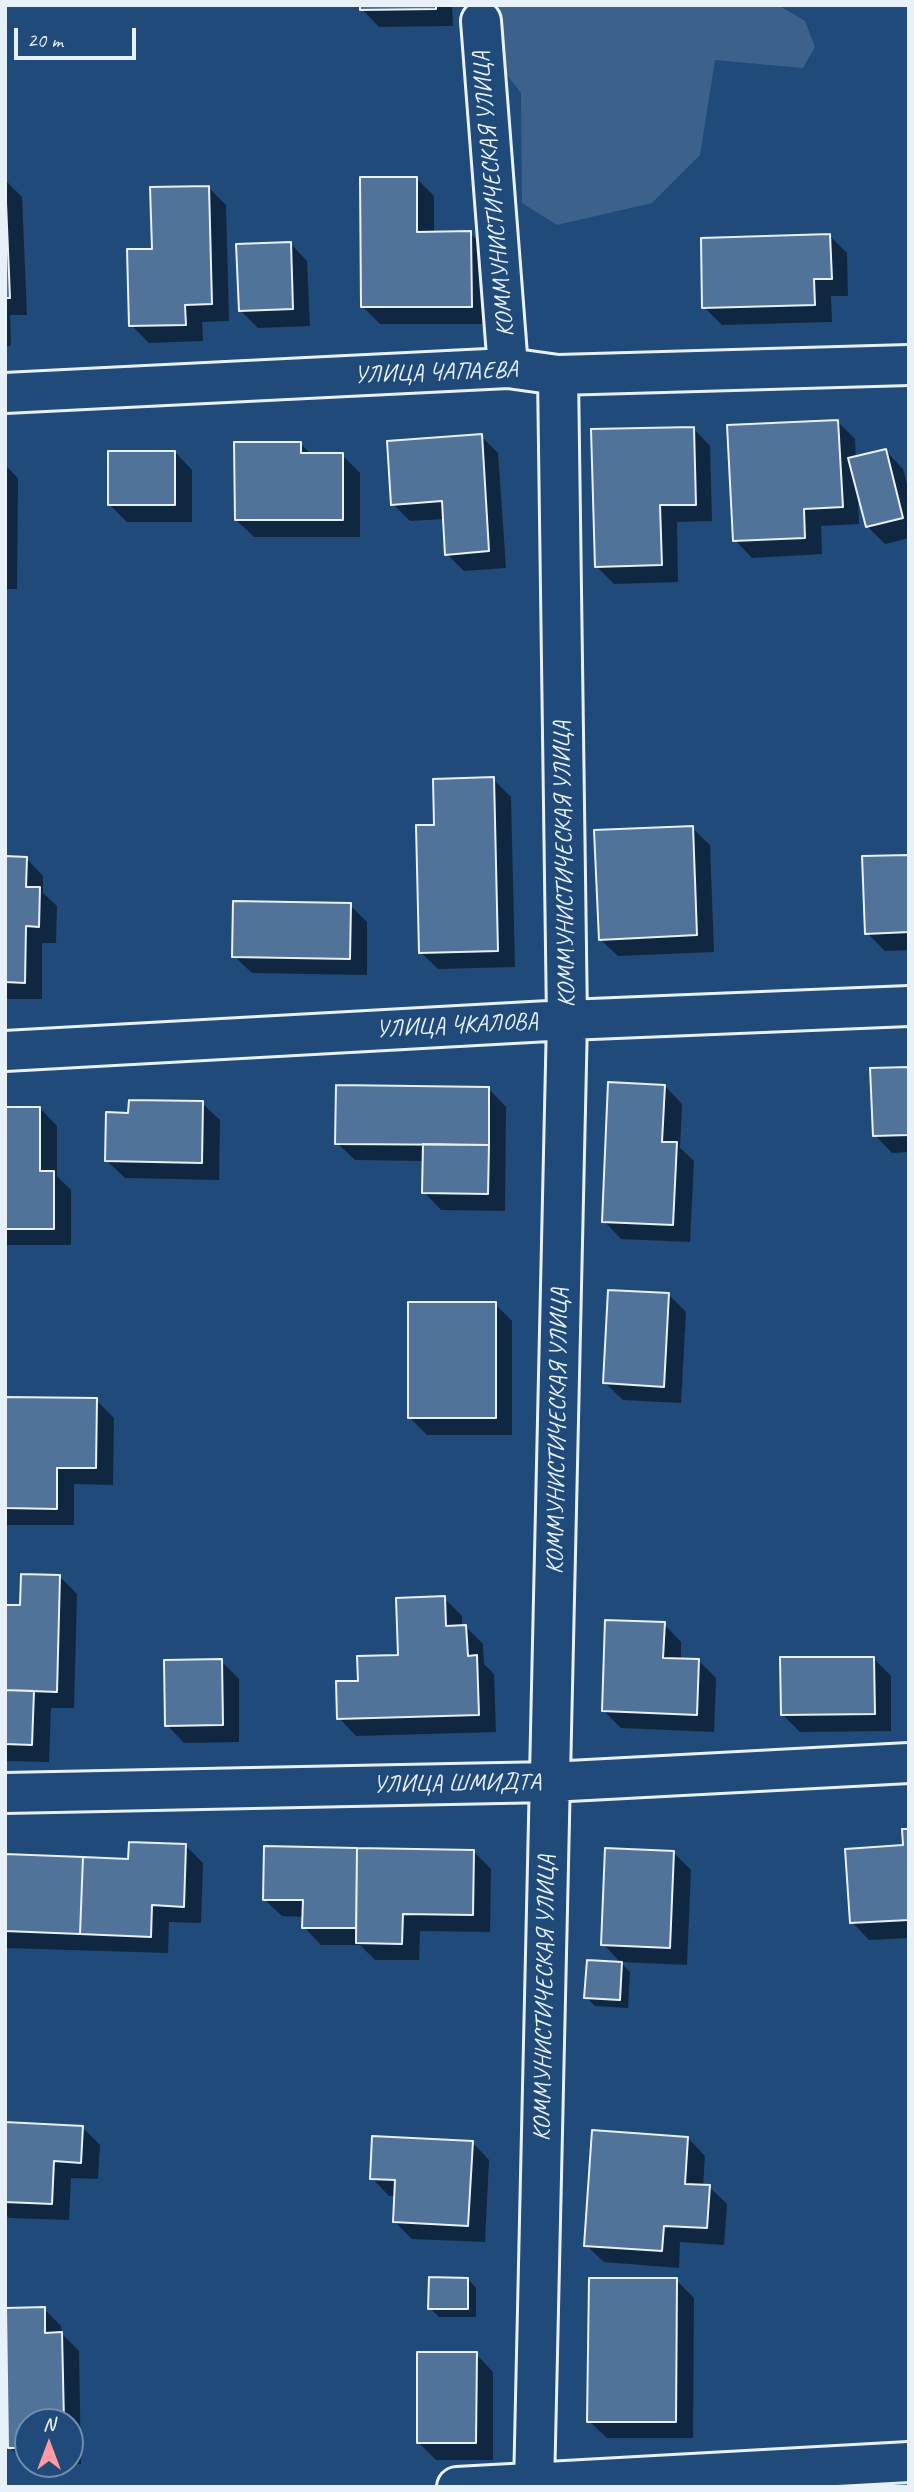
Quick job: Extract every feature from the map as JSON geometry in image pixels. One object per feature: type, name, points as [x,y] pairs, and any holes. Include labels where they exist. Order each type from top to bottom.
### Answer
[{"type":"street","name":"КОММУНИСТИЧЕСКАЯ УЛИЦА","points":[[481,21],[508,368]]},
{"type":"street","name":"УЛИЦА ЧАПАЕВА","points":[[5,393],[508,368],[558,374],[909,365]]},
{"type":"street","name":"КОММУНИСТИЧЕСКАЯ УЛИЦА","points":[[535,2485],[567,1020],[558,374]]},
{"type":"street","name":"УЛИЦА ЧКАЛОВА","points":[[5,1051],[567,1020],[909,1006]]},
{"type":"street","name":"УЛИЦА ШМИДТА","points":[[5,1793],[550,1782],[909,1763]]},
{"type":"street","points":[[457,2487],[535,2485],[909,2462]]},
{"type":"shaded area","points":[[493,5],[778,5],[805,21],[815,47],[803,68],[715,60],[700,155],[652,203],[557,225],[522,203],[521,93],[498,63]]},
{"type":"building","points":[[360,5],[436,5],[436,9],[360,10]]},
{"type":"building","points":[[360,177],[417,177],[417,232],[471,231],[472,307],[361,307]]},
{"type":"building","points":[[5,179],[10,298],[5,298]]},
{"type":"building","points":[[209,186],[212,304],[185,305],[186,325],[129,326],[127,249],[152,249],[150,187]]},
{"type":"building","points":[[830,234],[832,279],[814,279],[815,305],[702,308],[701,238]]},
{"type":"building","points":[[291,242],[293,309],[239,311],[236,244]]},
{"type":"building","points":[[838,420],[843,507],[804,509],[805,538],[733,541],[727,425]]},
{"type":"building","points":[[694,427],[696,505],[660,505],[662,565],[595,567],[591,429]]},
{"type":"building","points":[[482,434],[489,551],[445,555],[442,501],[391,505],[387,441]]},
{"type":"building","points":[[234,442],[301,442],[301,453],[343,453],[343,520],[235,520]]},
{"type":"building","points":[[886,449],[903,518],[866,527],[848,458]]},
{"type":"building","points":[[108,451],[175,451],[175,505],[108,505]]},
{"type":"building","points":[[494,777],[498,951],[419,953],[416,825],[434,825],[433,779]]},
{"type":"building","points":[[693,826],[697,935],[599,940],[594,830]]},
{"type":"building","points":[[909,855],[909,932],[865,934],[862,856]]},
{"type":"building","points":[[5,856],[27,857],[26,887],[40,887],[39,927],[26,926],[25,983],[5,982]]},
{"type":"building","points":[[233,901],[351,903],[350,959],[232,957]]},
{"type":"building","points":[[909,1067],[909,1135],[873,1136],[870,1068]]},
{"type":"building","points":[[608,1082],[665,1085],[662,1142],[677,1142],[673,1225],[602,1222]]},
{"type":"building","points":[[336,1085],[489,1087],[489,1145],[335,1144]]},
{"type":"building","points":[[129,1100],[203,1101],[202,1163],[105,1161],[106,1112],[128,1113]]},
{"type":"building","points":[[5,1107],[40,1107],[40,1171],[54,1171],[54,1229],[5,1229]]},
{"type":"building","points":[[423,1144],[489,1145],[488,1194],[422,1193]]},
{"type":"building","points":[[608,1290],[669,1293],[664,1387],[603,1383]]},
{"type":"building","points":[[408,1302],[496,1302],[496,1418],[408,1418]]},
{"type":"building","points":[[5,1397],[97,1398],[96,1468],[57,1468],[57,1509],[5,1508]]},
{"type":"building","points":[[21,1574],[60,1575],[57,1692],[5,1690],[5,1605],[20,1605]]},
{"type":"building","points":[[445,1596],[446,1626],[466,1625],[468,1656],[477,1655],[479,1715],[337,1719],[336,1681],[358,1681],[357,1656],[398,1655],[396,1598]]},
{"type":"building","points":[[605,1620],[665,1622],[663,1658],[699,1659],[697,1715],[602,1711]]},
{"type":"building","points":[[780,1657],[874,1657],[875,1714],[781,1715]]},
{"type":"building","points":[[222,1659],[223,1725],[165,1726],[164,1660]]},
{"type":"building","points":[[5,1690],[34,1691],[32,1745],[5,1744]]},
{"type":"building","points":[[902,1829],[909,1829],[909,1920],[850,1923],[845,1849],[903,1845]]},
{"type":"building","points":[[129,1842],[186,1844],[184,1907],[152,1905],[151,1937],[80,1934],[83,1857],[128,1859]]},
{"type":"building","points":[[264,1846],[357,1848],[356,1928],[302,1928],[303,1900],[263,1900]]},
{"type":"building","points":[[357,1848],[474,1850],[473,1915],[403,1914],[402,1944],[356,1943]]},
{"type":"building","points":[[605,1848],[674,1851],[670,1948],[601,1945]]},
{"type":"building","points":[[5,1854],[83,1857],[80,1934],[5,1931]]},
{"type":"building","points":[[587,1960],[622,1962],[620,2000],[584,1998]]},
{"type":"building","points":[[5,2122],[83,2126],[81,2163],[54,2161],[52,2204],[5,2202]]},
{"type":"building","points":[[592,2130],[688,2137],[685,2184],[710,2185],[707,2228],[664,2226],[662,2251],[584,2246]]},
{"type":"building","points":[[372,2136],[473,2141],[468,2226],[393,2222],[395,2180],[370,2179]]},
{"type":"building","points":[[429,2277],[468,2278],[468,2309],[428,2309]]},
{"type":"building","points":[[589,2278],[677,2278],[676,2422],[587,2422]]},
{"type":"building","points":[[45,2307],[45,2333],[62,2332],[64,2408],[14,2408],[14,2448],[8,2448],[6,2308]]},
{"type":"building","points":[[417,2352],[477,2352],[476,2443],[417,2443]]}]
